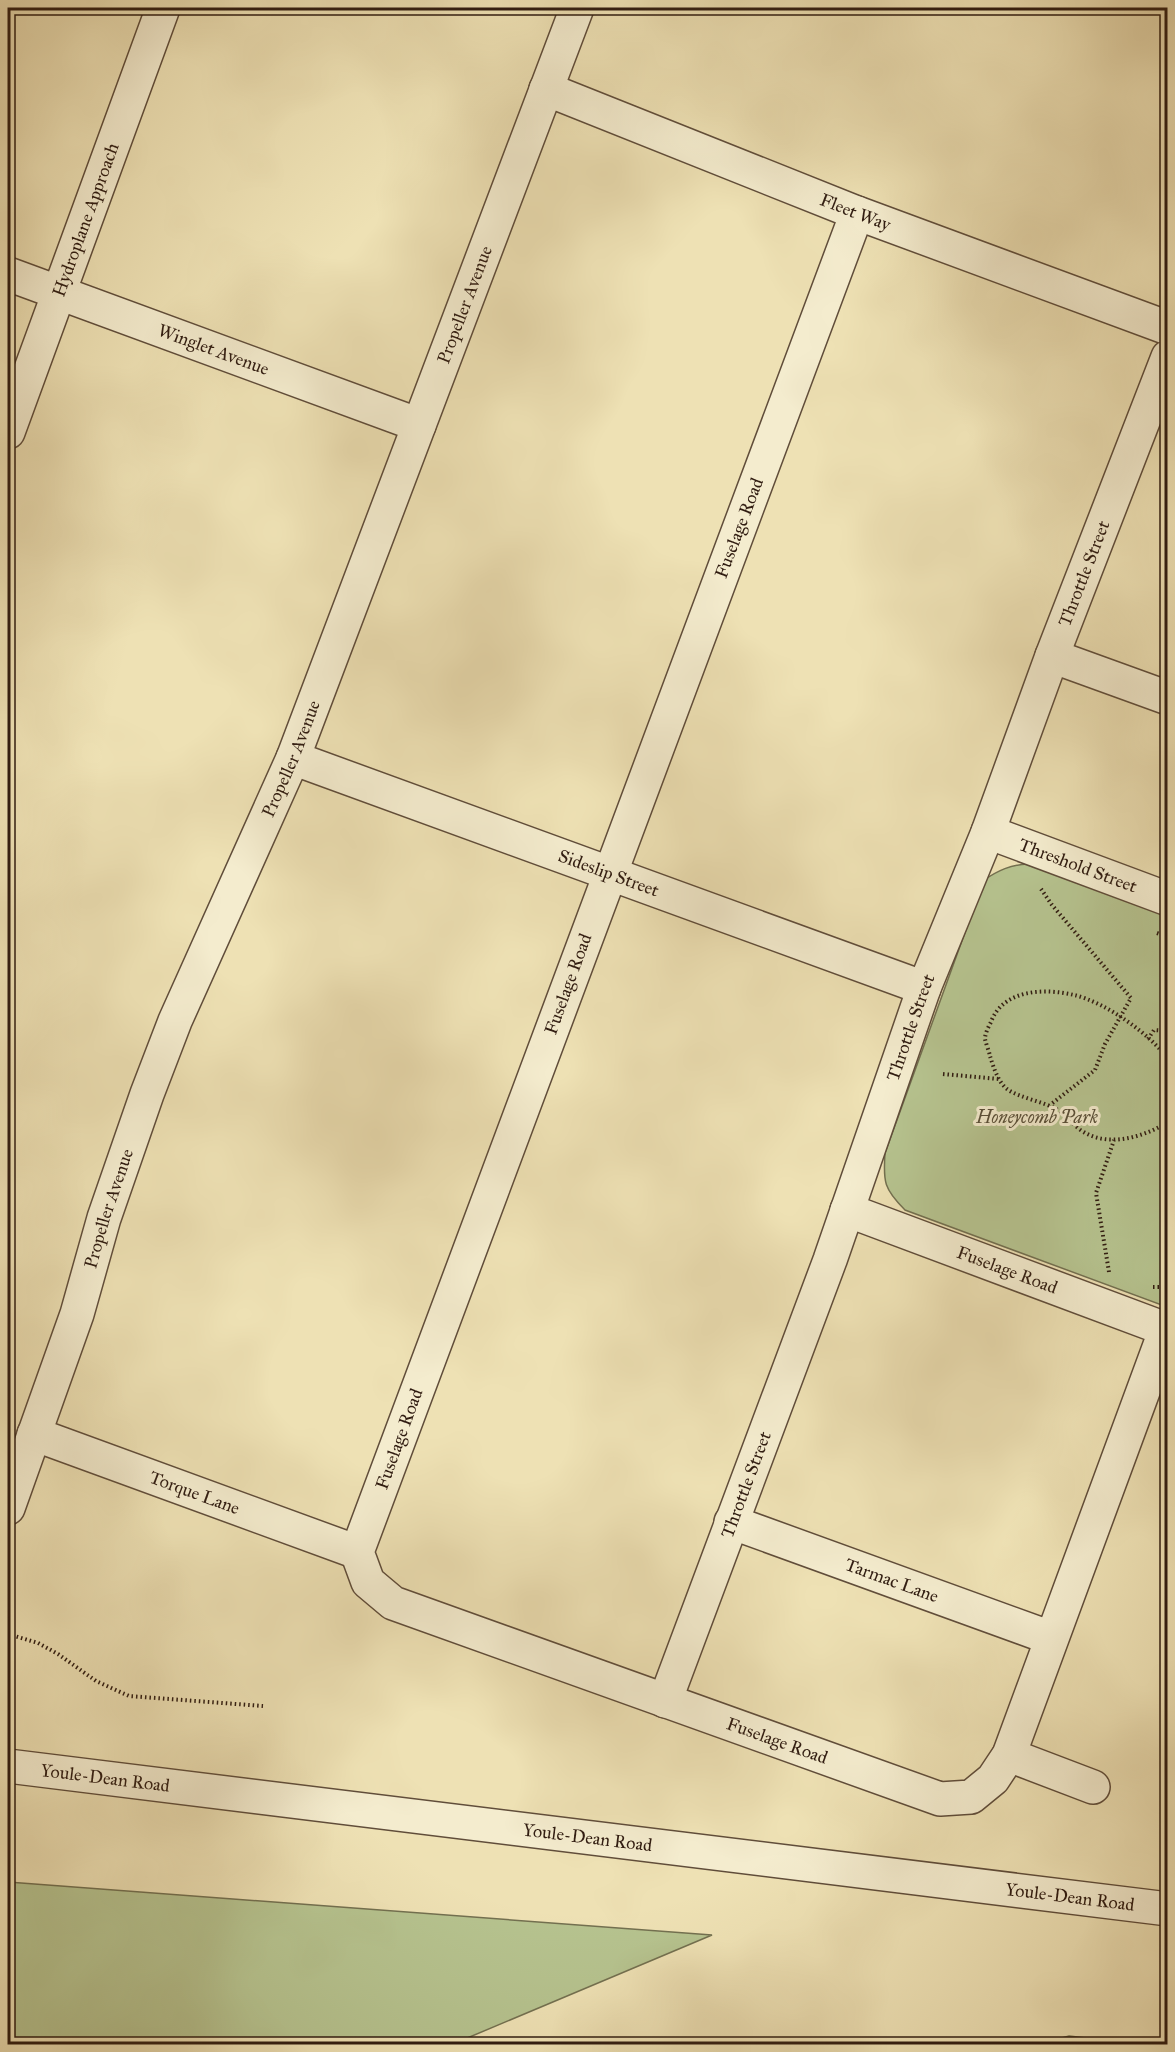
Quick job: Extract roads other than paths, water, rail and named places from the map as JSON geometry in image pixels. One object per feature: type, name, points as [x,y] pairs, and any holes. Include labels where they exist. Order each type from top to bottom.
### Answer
[{"type":"street","name":"Hydroplane Approach","points":[[8,432],[163,8]]},
{"type":"street","name":"Propeller Avenue","points":[[8,1508],[77,1314],[104,1218],[147,1094],[175,1021],[293,758],[577,8]]},
{"type":"street","name":"Fleet Way","points":[[546,89],[856,213],[1167,328]]},
{"type":"street","name":"Fuselage Road","points":[[847,1210],[1167,1329],[1009,1755],[993,1779],[971,1797],[940,1799],[665,1701],[393,1603],[368,1582],[357,1552],[856,213]]},
{"type":"street","name":"Winglet Avenue","points":[[8,274],[419,425]]},
{"type":"street","name":"Throttle Street","points":[[665,1701],[847,1210],[924,988],[988,832],[1167,357]]},
{"type":"street","points":[[1053,656],[1167,698]]},
{"type":"street","name":"Sideslip Street","points":[[293,758],[924,988]]},
{"type":"street","name":"Threshold Street","points":[[988,832],[1167,899]]},
{"type":"street","name":"Torque Lane","points":[[34,1434],[357,1552]]},
{"type":"street","name":"Tarmac Lane","points":[[731,1522],[1052,1638]]},
{"type":"street","points":[[1009,1755],[1093,1787]]},
{"type":"street","name":"Youle-Dean Road","points":[[8,1766],[1167,1909]]},
{"type":"park label","name":"Honeycomb Park","points":[[1037,1117]]}]
